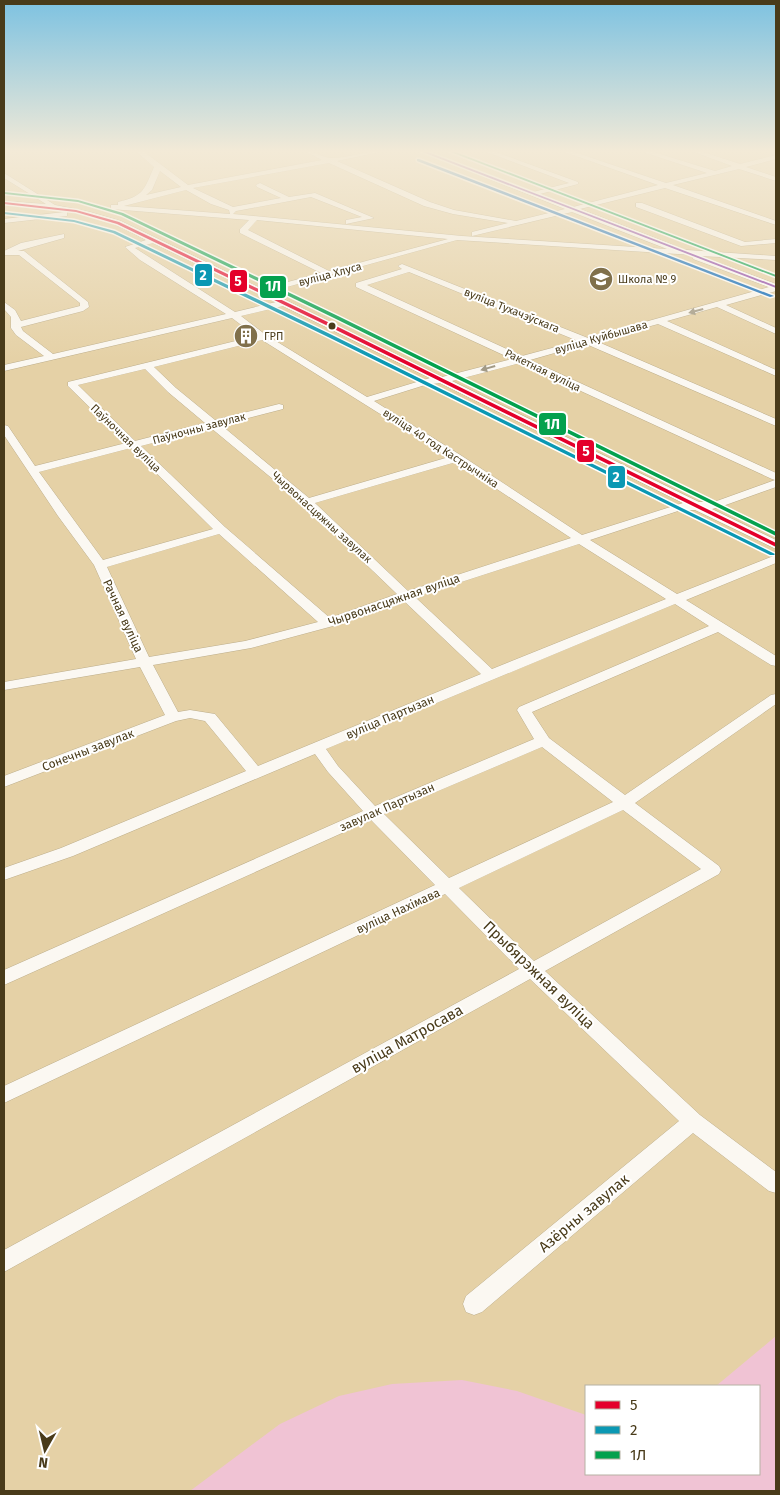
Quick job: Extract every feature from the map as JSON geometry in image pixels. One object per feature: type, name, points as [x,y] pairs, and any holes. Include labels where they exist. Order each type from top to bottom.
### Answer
[{"type":"street","points":[[113,221],[285,303],[776,544]]},
{"type":"street","points":[[252,221],[242,230],[329,274]]},
{"type":"street","points":[[284,221],[462,238],[776,258]]},
{"type":"street","points":[[338,226],[359,221]]},
{"type":"street","points":[[505,221],[518,223]]},
{"type":"street","name":"вуліца Хлуса","points":[[261,292],[527,221]]},
{"type":"street","points":[[601,221],[776,288]]},
{"type":"street","points":[[680,221],[744,244],[776,241]]},
{"type":"street","points":[[7,253],[24,244],[61,236]]},
{"type":"street","name":"вуліца 40 год Кастрычніка","points":[[154,240],[129,247],[143,258],[234,314],[263,338],[367,400],[580,539],[776,662]]},
{"type":"street","points":[[7,253],[21,252],[27,256],[84,302],[85,306],[80,309],[18,325]]},
{"type":"street","name":"вуліца Тухачэўскага","points":[[384,259],[587,341],[776,423]]},
{"type":"street","name":"Ракетная вуліца","points":[[410,269],[359,285],[776,477]]},
{"type":"street","name":"вуліца Куйбышава","points":[[367,400],[424,382],[442,380],[521,359],[776,288]]},
{"type":"street","points":[[4,368],[285,303]]},
{"type":"street","points":[[4,305],[16,316],[18,325],[16,328],[19,333],[51,357]]},
{"type":"street","points":[[719,305],[776,331]]},
{"type":"street","points":[[659,321],[776,373]]},
{"type":"street","name":"Паўночная вуліца","points":[[263,338],[71,384],[221,530],[328,623]]},
{"type":"street","name":"Чырвонасцяжны завулак","points":[[148,366],[172,390],[307,502],[408,595],[490,675]]},
{"type":"street","name":"Паўночны завулак","points":[[33,470],[279,407]]},
{"type":"street","name":"Рачная вуліца","points":[[4,428],[62,514],[100,565],[145,663],[173,717]]},
{"type":"street","points":[[307,502],[458,458]]},
{"type":"street","name":"Чырвонасцяжная вуліца","points":[[4,686],[246,645],[328,623],[408,595],[680,507],[716,505],[776,483]]},
{"type":"street","points":[[100,565],[221,530]]},
{"type":"street","name":"вуліца Партызан","points":[[4,874],[67,852],[490,675],[776,559]]},
{"type":"street","points":[[624,803],[543,741],[524,710],[720,626]]},
{"type":"street","name":"вуліца Нахімава","points":[[4,1095],[624,803],[776,698]]},
{"type":"street","points":[[173,717],[190,714],[210,717],[256,774]]},
{"type":"street","name":"Сонечны завулак","points":[[4,782],[173,717]]},
{"type":"street","name":"завулак Партызан","points":[[4,978],[373,813],[543,741]]},
{"type":"street","name":"Прыбярэжная вуліца","points":[[318,748],[333,769],[373,813],[532,969],[693,1121],[776,1184]]},
{"type":"street","name":"вуліца Матросава","points":[[4,1262],[713,870],[624,803]]},
{"type":"street","name":"Азёрны завулак","points":[[474,1304],[693,1121]]},
{"type":"shaded area","points":[[776,1336],[776,1491],[190,1491],[280,1424],[339,1396],[392,1384],[462,1380],[517,1391],[585,1415],[585,1475],[760,1475],[760,1385],[717,1385]]},
{"type":"transit line","name":"2","points":[[72,221],[114,232],[328,335],[772,554]]},
{"type":"transit line","name":"5","points":[[110,221],[332,326],[776,545]]},
{"type":"transit line","name":"1Л","points":[[136,221],[776,534]]},
{"type":"transit line","points":[[576,221],[772,296]]},
{"type":"transit line","points":[[604,221],[776,287]]},
{"type":"transit line","name":"1Л","points":[[632,221],[776,276]]},
{"type":"place","name":"Школа № 9","points":[[601,279]]},
{"type":"place","name":"ГРП","points":[[246,336]]}]
